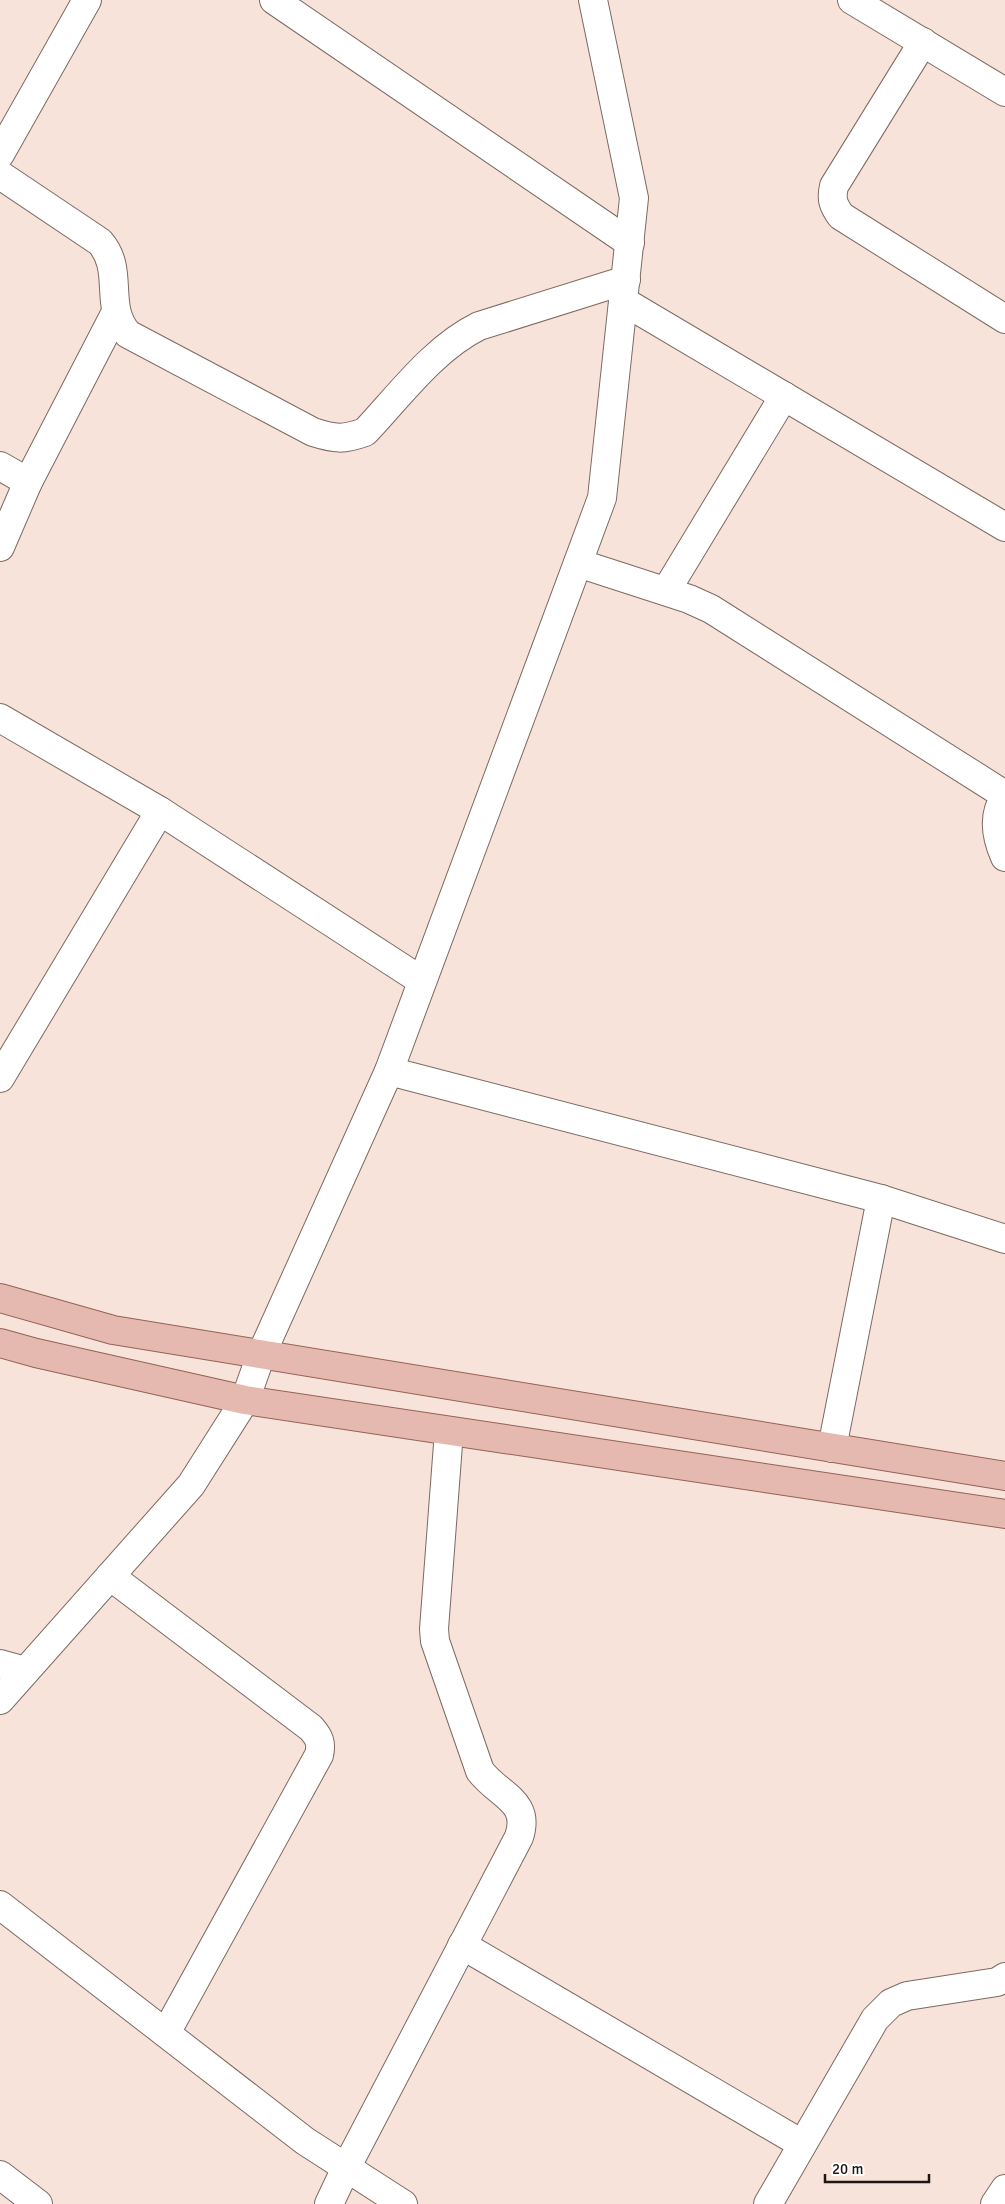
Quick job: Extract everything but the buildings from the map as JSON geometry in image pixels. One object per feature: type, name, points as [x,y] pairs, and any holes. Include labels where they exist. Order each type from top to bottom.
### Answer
[{"type":"main road","points":[[0,1298],[113,1330],[1005,1476]]},
{"type":"main road","points":[[0,1342],[36,1353],[245,1400],[1005,1514]]},
{"type":"street","points":[[0,154],[87,0]]},
{"type":"street","points":[[274,0],[630,243]]},
{"type":"street","points":[[0,1700],[13,1668],[110,1576],[191,1485],[245,1400],[261,1355],[389,1072],[602,498],[634,198],[593,0]]},
{"type":"street","points":[[852,0],[1005,92]]},
{"type":"street","points":[[923,42],[834,186],[831,197],[834,207],[841,216],[1005,319]]},
{"type":"street","points":[[0,175],[100,242],[109,252],[113,264],[116,312],[120,325],[128,334],[313,432],[333,438],[349,438],[364,432],[445,348],[463,334],[479,326],[625,290],[784,396],[1005,527]]},
{"type":"street","points":[[0,547],[28,482],[116,312]]},
{"type":"street","points":[[666,592],[784,396]]},
{"type":"street","points":[[0,466],[28,482]]},
{"type":"street","points":[[578,563],[712,609],[1005,796],[996,817],[996,832],[1005,857]]},
{"type":"street","points":[[0,718],[160,811],[422,981]]},
{"type":"street","points":[[0,1078],[160,811]]},
{"type":"street","points":[[389,1072],[881,1199],[1005,1238]]},
{"type":"street","points":[[832,1448],[881,1199]]},
{"type":"street","points":[[329,2204],[523,1824],[521,1812],[514,1803],[487,1781],[480,1771],[435,1641],[434,1629],[449,1431]]},
{"type":"street","points":[[110,1576],[310,1728],[318,1736],[322,1747],[320,1755],[166,2033]]},
{"type":"street","points":[[0,1905],[305,2141],[403,2204]]},
{"type":"street","points":[[462,1945],[802,2144]]},
{"type":"street","points":[[768,2204],[875,2019],[891,2003],[907,1996],[1002,1982]]},
{"type":"street","points":[[0,2175],[38,2204]]},
{"type":"street","points":[[994,2204],[1005,2189]]}]
